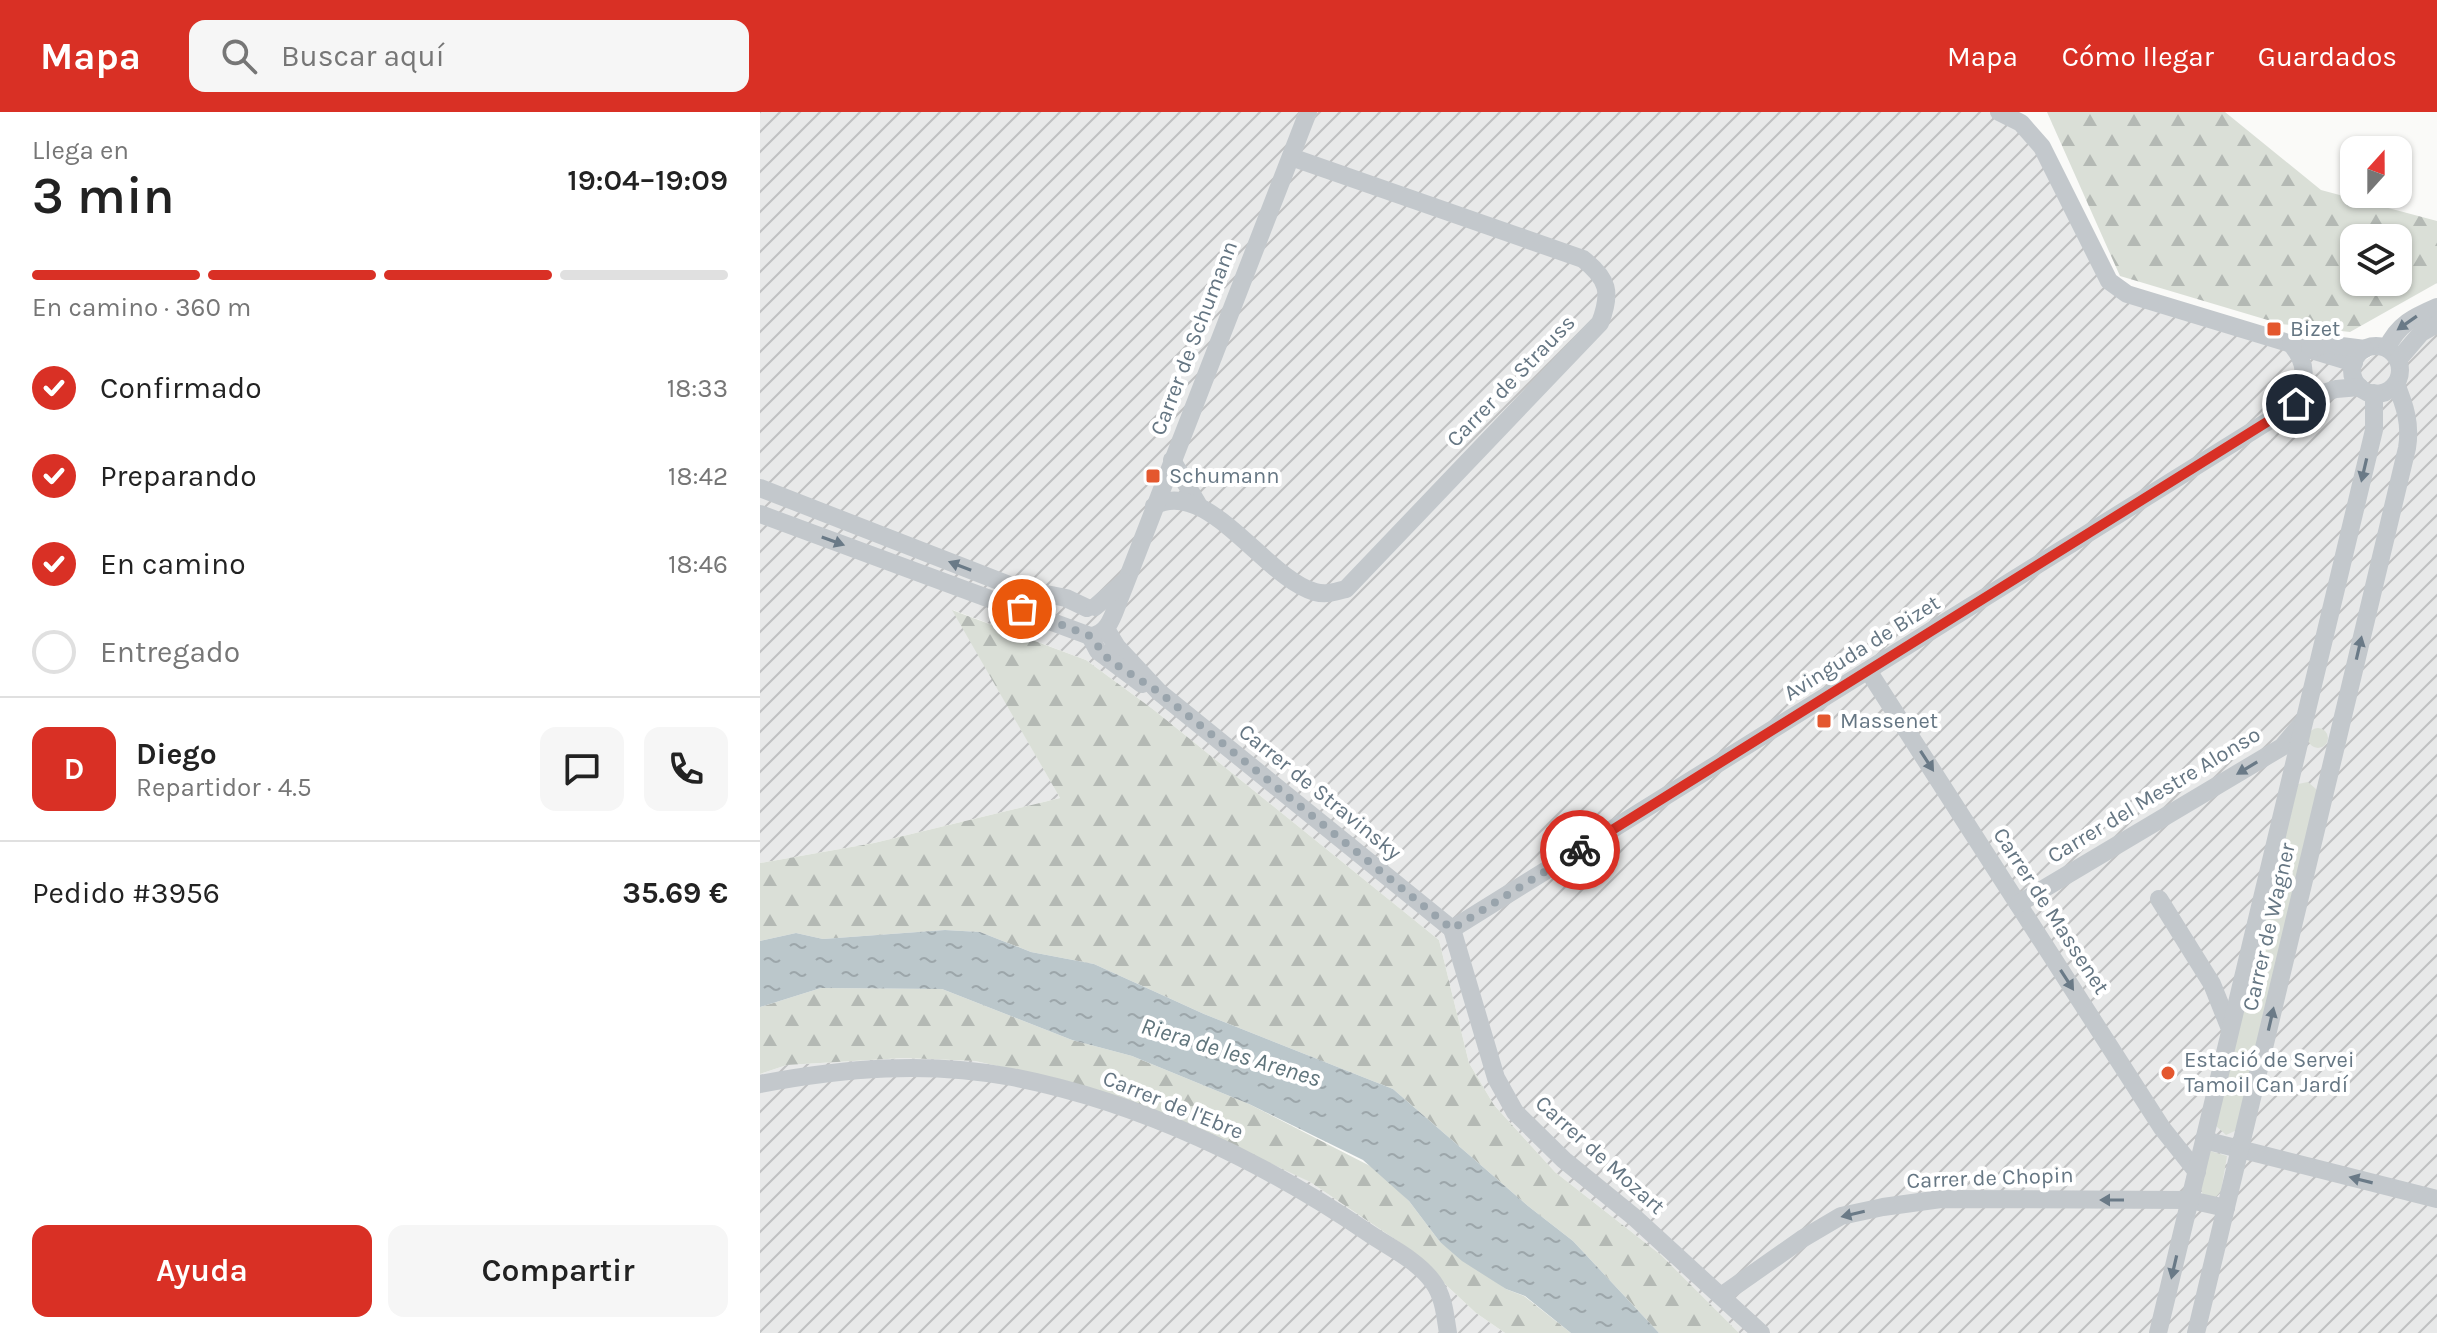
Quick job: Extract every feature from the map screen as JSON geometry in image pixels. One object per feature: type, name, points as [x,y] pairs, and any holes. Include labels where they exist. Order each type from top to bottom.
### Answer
[{"type":"street","name":"Carrer de Schumann","points":[[1098,631],[1124,582],[1308,112]]},
{"type":"street","points":[[1999,112],[2021,123],[2042,147],[2109,281],[2127,294],[2310,349],[2325,344],[2357,359],[2393,354],[2437,324]]},
{"type":"street","name":"Carrer de Strauss","points":[[1172,460],[1199,506],[1301,586],[1327,594],[1346,589],[1600,323],[1609,288],[1602,274],[1583,259],[1291,157]]},
{"type":"street","points":[[2396,384],[2400,368],[2393,354],[2394,332],[2409,319],[2437,307]]},
{"type":"street","points":[[2291,344],[2303,358],[2306,369],[2300,402]]},
{"type":"street","points":[[2357,359],[2367,390]]},
{"type":"street","name":"Avinguda de Bizet","points":[[2300,402],[2357,359]]},
{"type":"street","name":"Avinguda de Bizet","points":[[1452,929],[2300,402],[2336,389],[2390,389],[2396,384]]},
{"type":"street","name":"Carrer de Wagner","points":[[2196,1333],[2410,432],[2407,409],[2396,384]]},
{"type":"street","name":"Carrer de Wagner","points":[[2158,1333],[2374,430],[2367,390]]},
{"type":"street","points":[[760,488],[1017,588],[1066,598],[1091,607]]},
{"type":"street","points":[[1154,506],[1166,500],[1199,506]]},
{"type":"street","points":[[760,514],[1098,631]]},
{"type":"street","name":"Carrer de Schumann","points":[[1091,607],[1124,582]]},
{"type":"street","points":[[1091,607],[1079,617],[1078,624],[1098,631]]},
{"type":"street","name":"Carrer de Stravinsky","points":[[1091,607],[1104,611],[1098,631],[1159,692],[1452,929]]},
{"type":"street","name":"Carrer de Massenet","points":[[1869,672],[2162,1128],[2197,1172]]},
{"type":"street","points":[[2306,719],[2341,724]]},
{"type":"street","name":"Carrer del Mestre Alonso","points":[[2018,904],[2282,747],[2306,719]]},
{"type":"street","points":[[2297,756],[2332,763]]},
{"type":"street","points":[[2159,899],[2212,984],[2230,1029]]},
{"type":"street","name":"Carrer de Mozart","points":[[1452,929],[1496,1078],[1515,1112],[1564,1160],[1634,1217],[1761,1333]]},
{"type":"street","name":"Carrer de l'Ebre","points":[[760,1084],[834,1070],[938,1069],[1010,1077],[1126,1108],[1258,1166],[1324,1203],[1416,1265],[1432,1280],[1443,1298],[1448,1333]]},
{"type":"street","points":[[2204,1140],[2437,1199]]},
{"type":"street","name":"Carrer de Chopin","points":[[1721,1296],[1802,1239],[1841,1216],[1883,1207],[1941,1199],[2190,1200]]},
{"type":"street","points":[[2190,1200],[2226,1208]]},
{"type":"shaded area","points":[[760,112],[1999,112],[2021,123],[2109,281],[2359,364],[2437,315],[2437,1333],[1739,1333],[1661,1255],[1555,1172],[1494,1105],[1469,1063],[1439,940],[1154,710],[1086,660],[953,610],[1060,798],[874,843],[760,863]]},
{"type":"shaded area","points":[[904,1058],[975,1061],[1043,1076],[1198,1129],[1254,1152],[1310,1182],[1402,1244],[1476,1313],[1505,1333],[760,1333],[760,1074],[787,1065]]},
{"type":"green space","points":[[2047,112],[2225,112],[2321,190],[2340,195],[2340,208],[2388,208],[2437,221],[2437,283],[2350,332],[2281,324],[2120,276]]},
{"type":"green space","points":[[952,610],[1086,660],[1154,710],[1439,940],[1469,1063],[1494,1105],[1555,1172],[1661,1255],[1739,1333],[1659,1333],[1573,1241],[1393,1089],[1204,1014],[1094,964],[1031,952],[980,932],[945,930],[823,939],[796,933],[760,941],[760,863],[874,843],[1060,798]]},
{"type":"green space","points":[[2318,728],[2325,731],[2328,738],[2325,745],[2318,748],[2311,745],[2308,738],[2311,731]]},
{"type":"green space","points":[[2308,782],[2317,790],[2237,1130],[2226,1135],[2215,1125],[2298,784]]},
{"type":"green space","points":[[821,988],[942,989],[1072,1040],[1132,1056],[1249,1104],[1378,1170],[1409,1201],[1440,1242],[1506,1289],[1524,1296],[1571,1333],[1505,1333],[1476,1313],[1402,1244],[1310,1182],[1198,1129],[1043,1076],[975,1061],[904,1058],[787,1065],[760,1074],[760,1007]]},
{"type":"green space","points":[[2210,1151],[2227,1156],[2221,1191],[2215,1198],[2203,1195],[2201,1189]]},
{"type":"water","name":"Riera de les Arenes","points":[[945,930],[980,932],[1031,952],[1094,964],[1204,1014],[1393,1089],[1573,1241],[1659,1333],[1571,1333],[1525,1296],[1506,1289],[1462,1261],[1440,1242],[1409,1201],[1363,1160],[1249,1104],[1132,1056],[1072,1040],[942,989],[821,988],[760,1007],[760,941],[796,933],[823,939]]},
{"type":"way so far","points":[[1022,609],[1090,636],[1098,651],[1109,660],[1136,681],[1159,692],[1452,929],[1580,850]]},
{"type":"place","name":"Bizet","points":[[2274,329]]},
{"type":"place","name":"Schumann","points":[[1153,476]]},
{"type":"place","name":"Massenet","points":[[1824,721]]},
{"type":"place","name":"Estació de Servei Tamoil Can Jardí","points":[[2168,1073]]},
{"type":"route","points":[[1580,850],[2296,404]]}]
